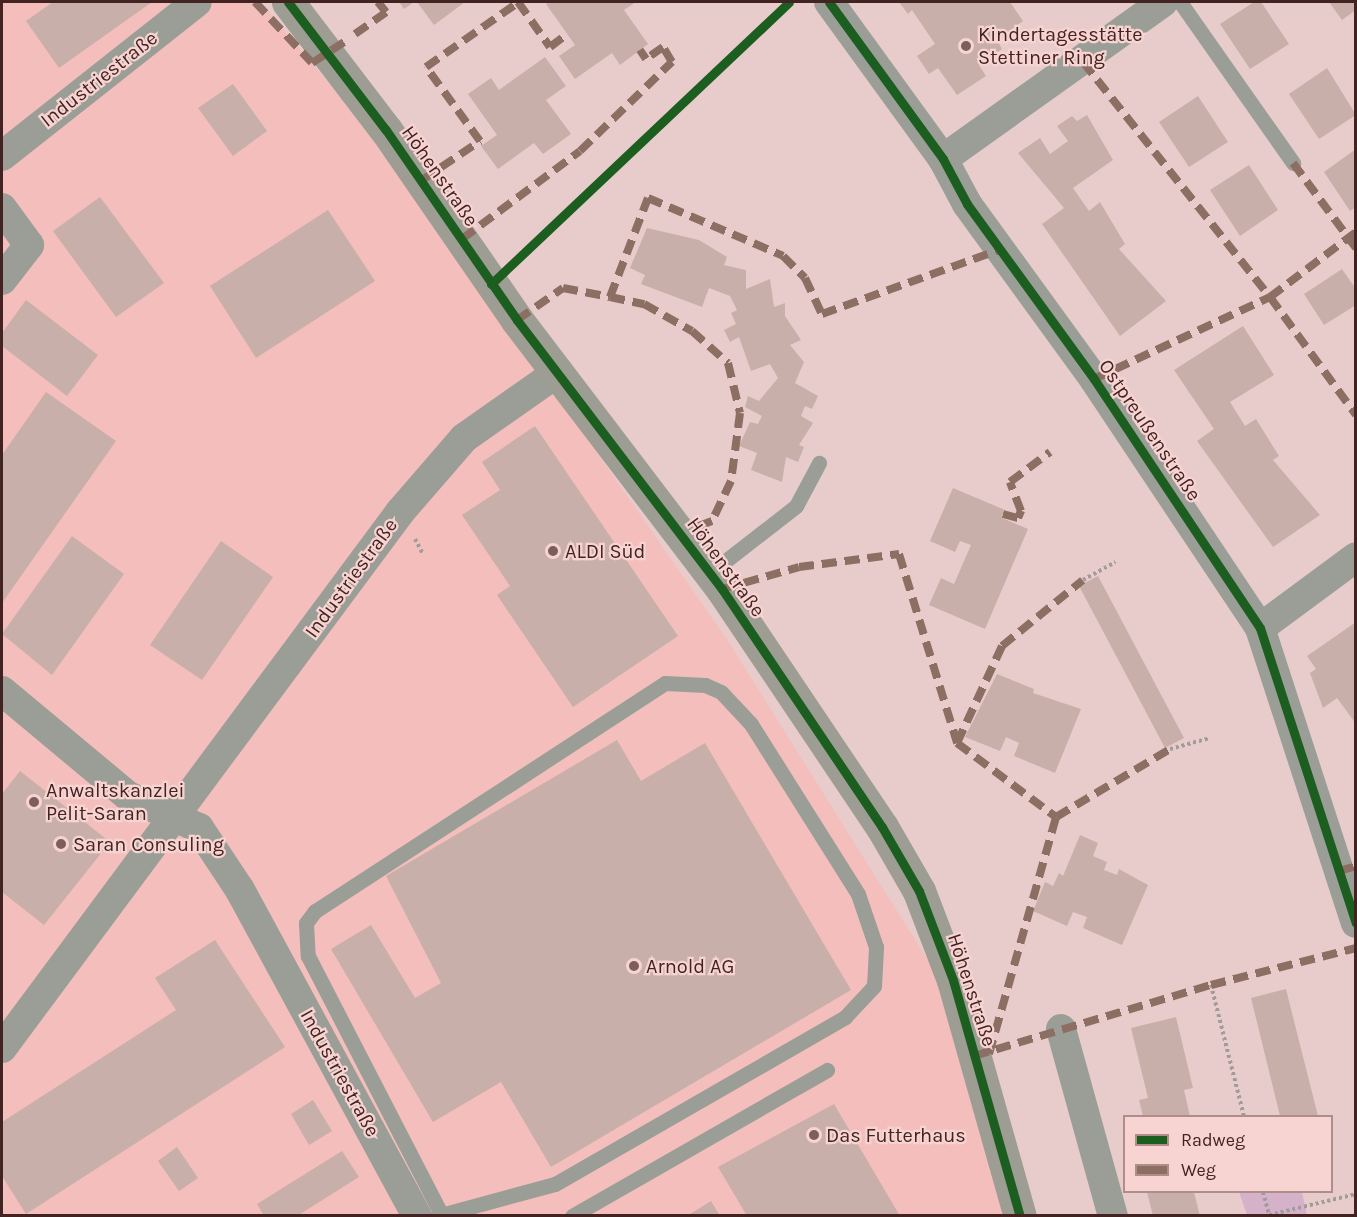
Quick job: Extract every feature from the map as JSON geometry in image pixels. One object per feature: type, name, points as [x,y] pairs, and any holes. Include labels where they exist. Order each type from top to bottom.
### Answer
[{"type":"street","name":"Industriestraße","points":[[2,156],[196,2]]},
{"type":"street","name":"Höhenstraße","points":[[288,2],[558,372],[710,573],[919,891],[953,980],[1020,1215]]},
{"type":"street","name":"Ostpreußenstraße","points":[[829,2],[943,159],[966,204],[1106,396],[1260,628],[1356,923]]},
{"type":"street","points":[[943,159],[1163,2]]},
{"type":"street","points":[[2,208],[29,245],[2,280]]},
{"type":"street","name":"Industriestraße","points":[[2,1048],[178,817],[387,528],[443,459],[558,372]]},
{"type":"street","points":[[1260,628],[1356,557]]},
{"type":"street","name":"Industriestraße","points":[[2,691],[128,796],[199,828],[240,891],[432,1215]]},
{"type":"street","points":[[1061,1029],[1113,1215]]},
{"type":"lane","points":[[1180,2],[1293,162]]},
{"type":"lane","points":[[710,573],[796,506],[819,463]]},
{"type":"lane","points":[[665,683],[705,684],[721,692],[752,724],[858,894],[876,947],[874,986],[845,1017],[555,1184],[432,1215],[308,956],[306,923],[315,911],[665,683]]},
{"type":"lane","points":[[572,1215],[827,1070]]},
{"type":"path","points":[[1083,580],[1115,562]]},
{"type":"path","points":[[1170,749],[1210,738]]},
{"type":"path","points":[[1211,985],[1244,1115]]},
{"type":"path","points":[[1264,1193],[1269,1215],[1356,1194]]},
{"type":"shaded area","points":[[2,2],[261,2],[394,161],[728,641],[939,978],[1005,1215],[4,1215]]},
{"type":"shaded area","points":[[1239,1193],[1302,1193],[1307,1215],[1247,1215]]},
{"type":"building","points":[[53,2],[152,2],[59,68],[26,21]]},
{"type":"building","points":[[399,2],[414,2],[404,9]]},
{"type":"building","points":[[417,2],[465,2],[434,25]]},
{"type":"building","points":[[550,2],[636,2],[624,10],[648,44],[620,65],[612,53],[575,79],[559,56],[575,45],[546,4]]},
{"type":"building","name":"Kindertagesstätte Stettiner Ring","points":[[899,2],[1010,2],[1023,21],[997,40],[1002,49],[979,65],[986,76],[957,95],[938,68],[929,74],[917,56],[935,44],[912,10],[908,14]]},
{"type":"building","points":[[1254,2],[1261,2],[1289,44],[1250,69],[1220,24]]},
{"type":"building","points":[[1329,2],[1356,2],[1356,10],[1342,20]]},
{"type":"building","points":[[545,57],[566,86],[546,100],[571,134],[543,154],[534,143],[498,169],[481,146],[497,135],[468,94],[491,78],[499,90]]},
{"type":"building","points":[[1327,68],[1356,115],[1319,139],[1289,94]]},
{"type":"building","points":[[233,84],[267,131],[233,156],[198,108]]},
{"type":"building","points":[[1198,96],[1228,142],[1189,167],[1159,122]]},
{"type":"building","points":[[1087,115],[1113,160],[1073,188],[1089,211],[1100,202],[1125,244],[1119,249],[1166,301],[1120,336],[1042,224],[1064,208],[1018,153],[1040,138],[1050,154],[1068,141],[1057,126],[1072,116],[1077,121]]},
{"type":"building","points":[[1356,149],[1356,207],[1350,211],[1324,172]]},
{"type":"building","points":[[1249,165],[1278,210],[1240,236],[1210,190]]},
{"type":"building","points":[[100,197],[164,283],[116,317],[53,231]]},
{"type":"building","points":[[328,210],[375,281],[256,358],[210,286]]},
{"type":"building","points":[[647,228],[699,240],[727,257],[724,265],[746,270],[746,289],[770,279],[774,307],[785,303],[785,316],[801,340],[790,345],[804,362],[795,383],[818,396],[812,409],[805,406],[801,416],[813,423],[799,445],[804,447],[798,462],[786,457],[782,482],[751,470],[757,453],[739,446],[750,422],[758,424],[762,416],[745,407],[748,396],[759,401],[778,378],[770,364],[751,371],[739,337],[730,342],[724,330],[736,324],[731,313],[737,310],[730,296],[709,288],[702,307],[641,284],[645,275],[630,268]]},
{"type":"building","points":[[1342,269],[1356,289],[1356,305],[1324,325],[1304,294]]},
{"type":"building","points":[[26,300],[98,355],[67,396],[2,346],[2,333]]},
{"type":"building","points":[[1243,326],[1274,375],[1230,402],[1245,426],[1256,419],[1279,456],[1273,460],[1320,515],[1273,547],[1197,441],[1214,429],[1174,370]]},
{"type":"building","points":[[46,392],[116,441],[2,603],[2,455]]},
{"type":"building","name":"ALDI Süd","points":[[535,426],[678,636],[573,707],[497,595],[510,586],[462,515],[500,490],[482,462]]},
{"type":"building","points":[[953,488],[1005,510],[1002,518],[1028,529],[985,629],[929,605],[941,578],[954,584],[971,545],[960,541],[955,552],[930,541]]},
{"type":"building","points":[[72,536],[124,574],[52,675],[2,634]]},
{"type":"building","points":[[221,541],[273,577],[202,680],[150,645]]},
{"type":"building","points":[[1098,576],[1184,738],[1165,748],[1079,586]]},
{"type":"building","points":[[1356,622],[1356,724],[1337,698],[1323,708],[1310,673],[1316,669],[1307,656]]},
{"type":"building","points":[[997,674],[1034,689],[1033,693],[1081,709],[1055,773],[1014,756],[1019,743],[1006,737],[1000,751],[965,737]]},
{"type":"building","name":"Arnold AG","points":[[617,740],[641,781],[705,743],[851,990],[551,1167],[501,1082],[433,1122],[331,949],[371,925],[415,998],[441,983],[386,876]]},
{"type":"building","points":[[20,771],[110,842],[44,925],[2,892],[2,794]]},
{"type":"building","points":[[1080,835],[1098,843],[1093,856],[1107,862],[1104,870],[1117,875],[1119,869],[1148,885],[1122,945],[1083,928],[1087,917],[1073,912],[1067,926],[1033,911],[1045,882],[1053,886],[1059,873],[1063,876]]},
{"type":"building","points":[[215,940],[285,1047],[26,1214],[2,1176],[2,1122],[176,1010],[155,978]]},
{"type":"building","points":[[1286,989],[1318,1115],[1280,1115],[1251,998]]},
{"type":"building","points":[[1176,1017],[1193,1088],[1184,1090],[1190,1115],[1143,1115],[1139,1100],[1148,1098],[1131,1028]]},
{"type":"building","points":[[313,1100],[332,1131],[309,1145],[291,1114]]},
{"type":"building","name":"Das Futterhaus","points":[[834,1104],[900,1216],[747,1216],[718,1167]]},
{"type":"building","points":[[177,1147],[198,1178],[179,1191],[158,1161]]},
{"type":"building","points":[[342,1151],[359,1177],[297,1216],[264,1216],[257,1204]]},
{"type":"building","points":[[1147,1193],[1194,1193],[1200,1216],[1153,1216]]},
{"type":"building","points":[[711,1201],[720,1216],[687,1216]]},
{"type":"marked path","points":[[255,2],[312,63],[350,38]]},
{"type":"marked path","points":[[355,34],[386,12],[378,2]]},
{"type":"marked path","points":[[518,2],[550,47],[567,34]]},
{"type":"marked path","points":[[422,180],[480,141],[426,67],[519,2]]},
{"type":"marked path","points":[[462,239],[580,151],[672,62],[663,47],[646,59],[640,50]]},
{"type":"marked path","points":[[1083,62],[1270,297],[1356,415]]},
{"type":"marked path","points":[[1293,163],[1356,248]]},
{"type":"marked path","points":[[517,320],[563,288],[610,297],[648,198],[783,256],[805,278],[822,314],[999,250]]},
{"type":"marked path","points":[[1094,379],[1270,297],[1356,232]]},
{"type":"marked path","points":[[610,297],[644,304],[692,331],[728,363],[740,413],[731,481],[712,521],[696,527],[735,582]]},
{"type":"marked path","points":[[1003,514],[1018,518],[1021,511],[1010,482],[1050,452]]},
{"type":"marked path","points":[[722,589],[799,567],[899,554],[957,743],[1056,817]]},
{"type":"marked path","points":[[957,743],[1002,646],[1083,580]]},
{"type":"marked path","points":[[989,1054],[1056,817],[1170,749]]},
{"type":"marked path","points":[[1339,871],[1356,866]]},
{"type":"marked path","points":[[974,1056],[1211,985],[1356,948]]},
{"type":"cycle path","points":[[288,2],[386,130],[517,320],[722,589],[882,827],[919,891],[953,980],[1020,1216]]},
{"type":"cycle path","points":[[491,284],[789,2]]},
{"type":"cycle path","points":[[829,2],[943,159],[967,204],[1094,379],[1260,628],[1356,923]]},
{"type":"place","name":"Kindertagesstätte Stettiner Ring","points":[[966,46]]},
{"type":"place","name":"ALDI Süd","points":[[553,551]]},
{"type":"place","name":"Anwaltskanzlei Pelit-Saran","points":[[34,802]]},
{"type":"place","name":"Saran Consuling","points":[[61,844]]},
{"type":"place","name":"Arnold AG","points":[[634,966]]},
{"type":"place","name":"Das Futterhaus","points":[[814,1135]]}]
